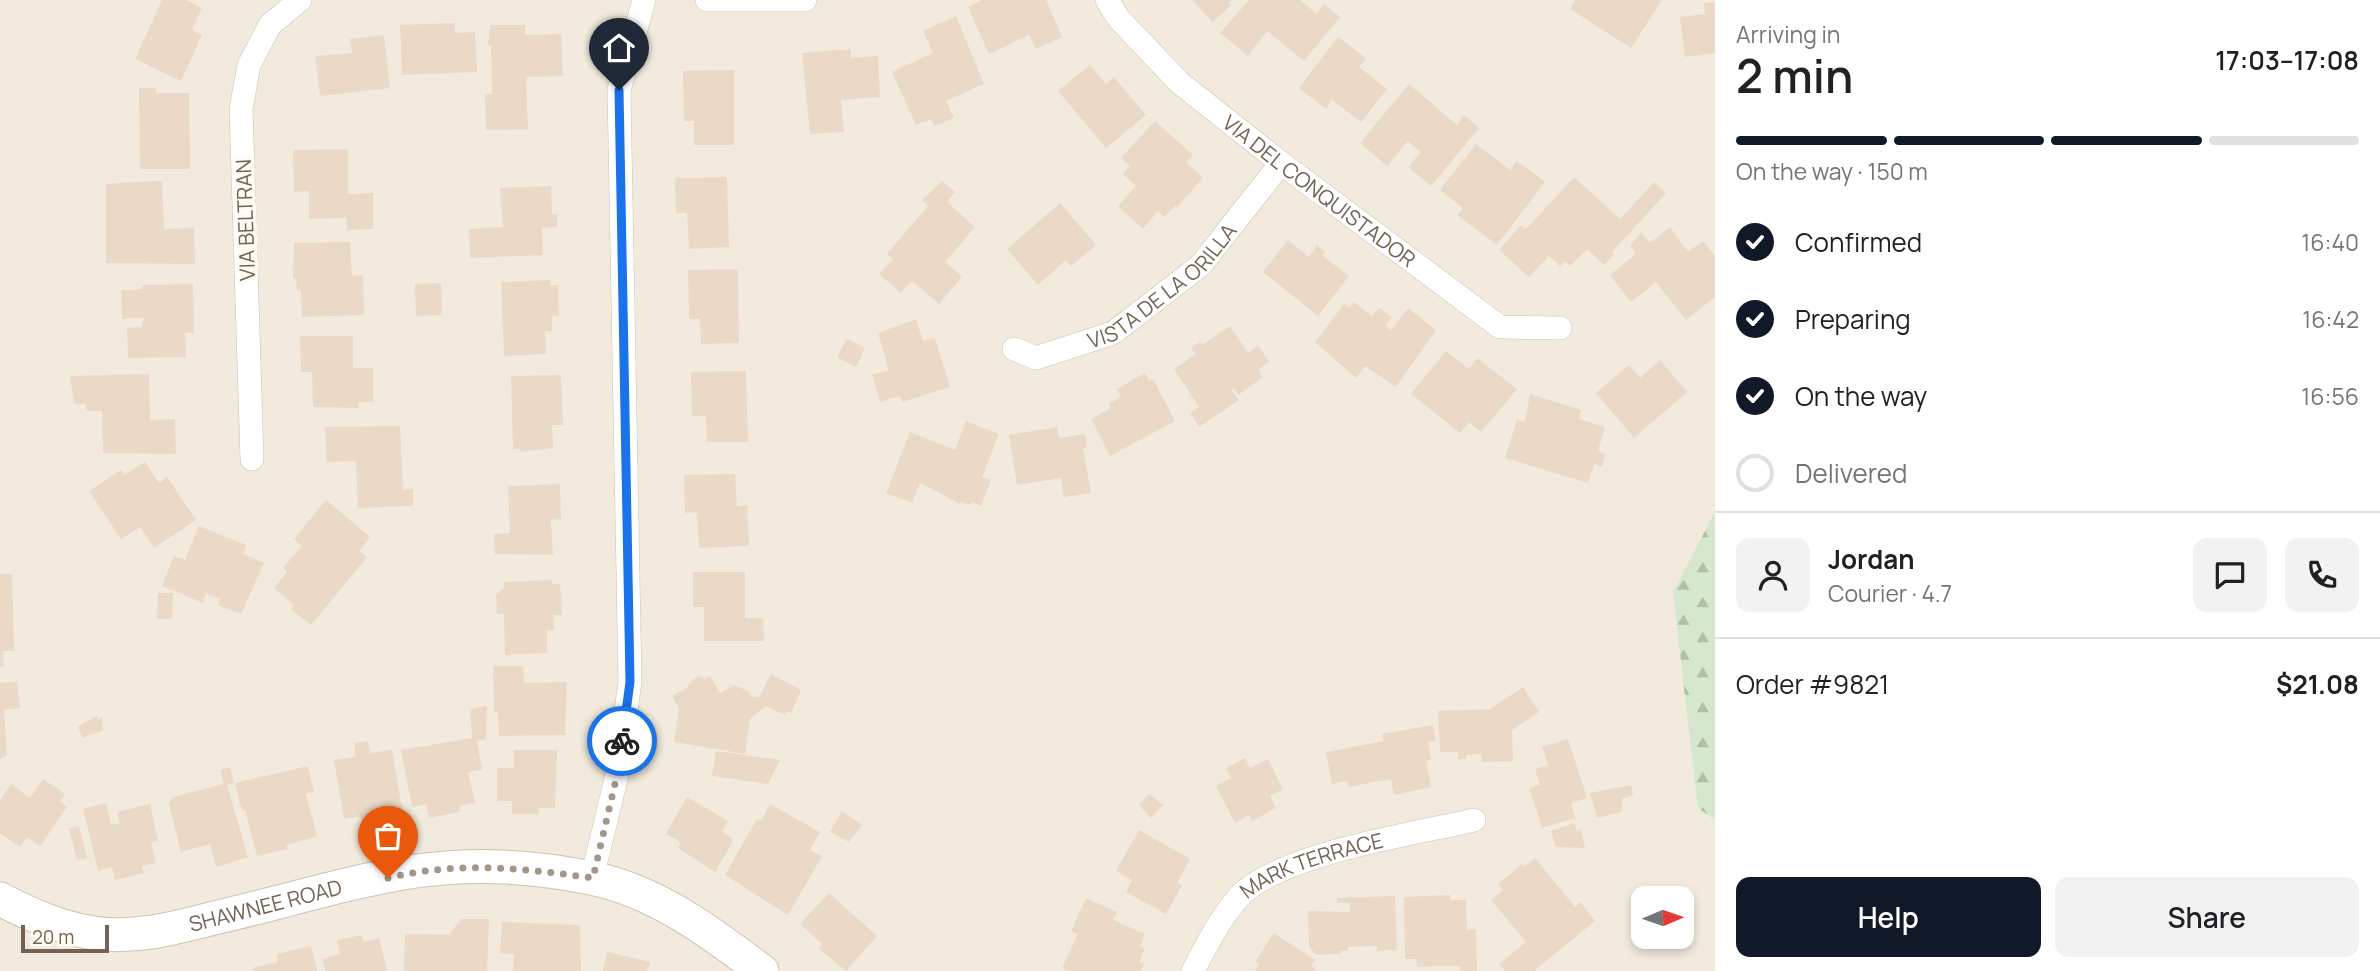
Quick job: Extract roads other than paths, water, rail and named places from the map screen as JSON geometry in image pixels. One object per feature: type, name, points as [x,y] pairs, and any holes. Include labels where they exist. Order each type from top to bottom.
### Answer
[{"type":"street","name":"VIA BELTRAN","points":[[252,459],[241,109],[249,65],[270,25],[300,0]]},
{"type":"street","points":[[593,878],[617,775],[630,682],[619,90],[643,0]]},
{"type":"street","points":[[707,0],[805,0]]},
{"type":"street","name":"VIA DEL CONQUISTADOR","points":[[1107,0],[1119,19],[1180,83],[1281,163],[1500,327],[1560,328]]},
{"type":"street","name":"VISTA DE LA ORILLA","points":[[1014,348],[1036,358],[1113,333],[1201,265],[1281,163]]},
{"type":"street","name":"MARK TERRACE","points":[[1193,971],[1211,935],[1240,897],[1275,870],[1306,860],[1475,820]]},
{"type":"street","name":"SHAWNEE ROAD","points":[[0,899],[44,922],[95,933],[145,934],[415,872],[466,866],[517,867],[593,878],[635,892],[695,921],[762,971]]}]
